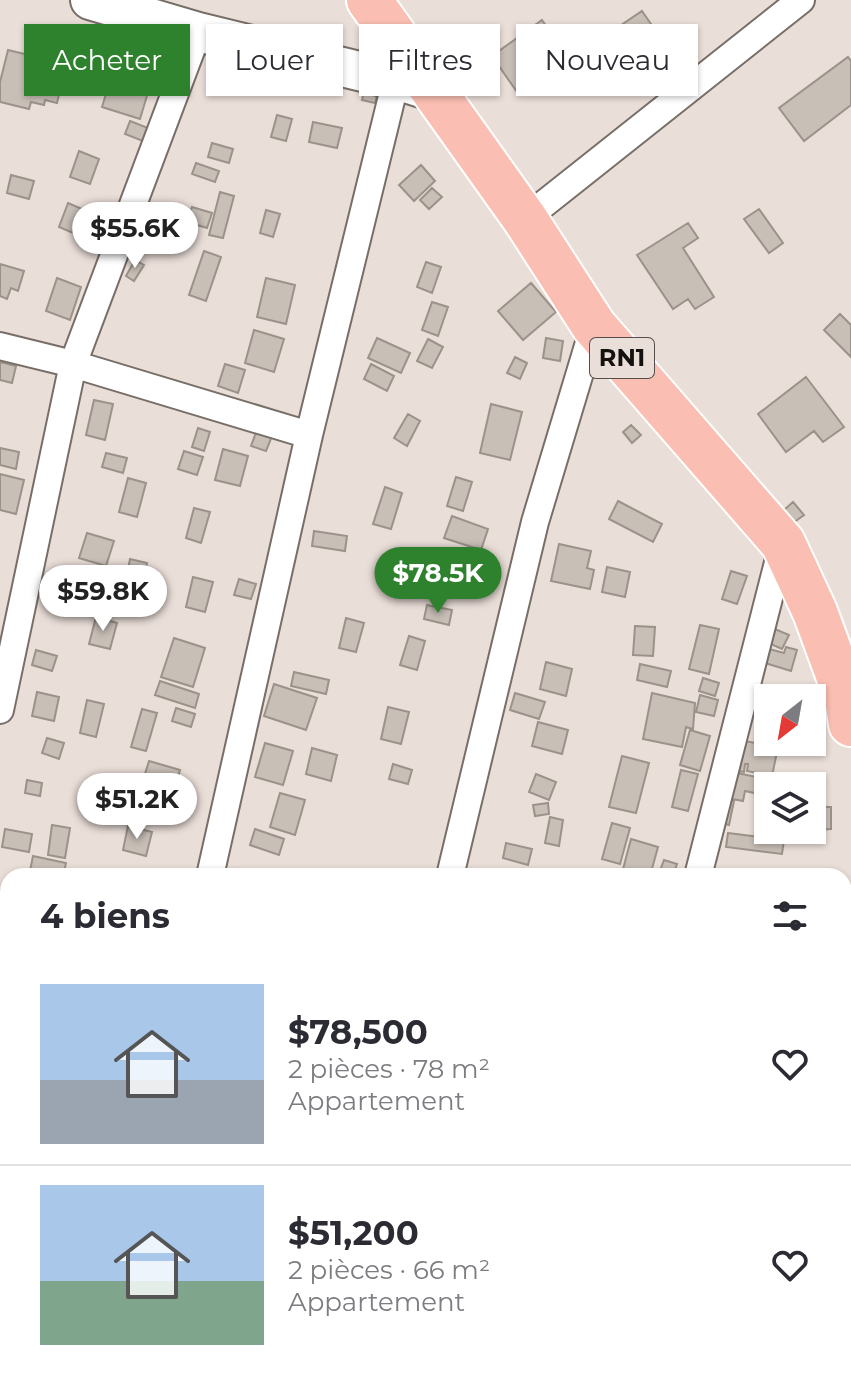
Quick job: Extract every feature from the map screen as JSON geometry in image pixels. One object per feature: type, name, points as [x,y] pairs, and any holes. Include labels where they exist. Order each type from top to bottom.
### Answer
[{"type":"highway","name":"RN1","points":[[369,0],[387,24]]},
{"type":"highway","name":"RN1","points":[[439,96],[525,219],[594,326],[783,543],[815,612],[847,699],[851,724]]},
{"type":"street","points":[[90,0],[198,32],[359,71]]},
{"type":"street","points":[[525,219],[801,0]]},
{"type":"street","points":[[0,710],[73,364],[198,32]]},
{"type":"street","points":[[212,868],[309,435],[392,96]]},
{"type":"street","points":[[452,868],[535,522],[594,326]]},
{"type":"street","points":[[0,346],[73,364],[309,435]]},
{"type":"street","points":[[700,868],[783,543]]},
{"type":"building","points":[[642,11],[651,24],[623,24]]},
{"type":"building","points":[[516,39],[516,91],[500,68],[500,50]]},
{"type":"building","points":[[8,50],[24,54],[24,96],[59,96],[57,103],[45,100],[44,105],[31,102],[29,109],[0,102],[0,82]]},
{"type":"building","points":[[848,57],[851,61],[851,105],[804,141],[779,108]]},
{"type":"building","points":[[105,96],[147,96],[140,119],[102,107]]},
{"type":"building","points":[[363,96],[377,96],[375,103],[362,100]]},
{"type":"building","points":[[277,115],[292,119],[286,141],[271,137]]},
{"type":"building","points":[[130,121],[153,130],[148,143],[125,134]]},
{"type":"building","points":[[313,122],[342,128],[337,148],[309,142]]},
{"type":"building","points":[[212,143],[233,149],[229,163],[208,157]]},
{"type":"building","points":[[79,151],[99,159],[90,184],[70,177]]},
{"type":"building","points":[[196,163],[219,171],[215,182],[192,174]]},
{"type":"building","points":[[421,165],[435,181],[414,201],[399,185]]},
{"type":"building","points":[[11,175],[34,181],[29,199],[7,193]]},
{"type":"building","points":[[432,188],[442,197],[429,209],[420,200]]},
{"type":"building","points":[[220,192],[234,196],[223,238],[209,235]]},
{"type":"building","points":[[68,203],[82,209],[73,233],[59,227]]},
{"type":"building","points":[[192,207],[212,213],[207,228],[187,222]]},
{"type":"building","points":[[759,209],[783,243],[769,253],[744,219]]},
{"type":"building","points":[[266,210],[280,214],[273,237],[260,233]]},
{"type":"building","points":[[688,223],[698,238],[683,248],[714,297],[695,309],[688,299],[673,309],[637,255]]},
{"type":"building","points":[[204,251],[221,257],[206,301],[189,295]]},
{"type":"building","points":[[135,260],[144,265],[134,281],[126,276]]},
{"type":"building","points":[[426,262],[441,267],[432,293],[417,287]]},
{"type":"building","points":[[0,264],[24,271],[18,291],[11,288],[7,299],[0,296]]},
{"type":"building","points":[[57,278],[81,287],[70,320],[46,311]]},
{"type":"building","points":[[266,278],[295,285],[286,324],[257,317]]},
{"type":"building","points":[[531,283],[556,312],[523,340],[498,311]]},
{"type":"building","points":[[432,302],[448,307],[438,336],[422,330]]},
{"type":"building","points":[[840,314],[851,325],[851,357],[824,330]]},
{"type":"building","points":[[254,330],[284,339],[274,372],[245,363]]},
{"type":"building","points":[[377,338],[410,353],[401,373],[368,358]]},
{"type":"building","points":[[546,338],[563,341],[560,361],[543,358]]},
{"type":"building","points":[[428,339],[443,347],[432,368],[417,361]]},
{"type":"building","points":[[515,357],[527,363],[520,379],[507,373]]},
{"type":"building","points":[[0,362],[16,366],[12,383],[0,380]]},
{"type":"building","points":[[225,364],[245,370],[238,393],[218,386]]},
{"type":"building","points":[[371,364],[394,376],[387,391],[364,379]]},
{"type":"building","points":[[806,377],[844,427],[823,442],[814,431],[786,452],[758,414]]},
{"type":"building","points":[[94,400],[113,404],[105,440],[86,435]]},
{"type":"building","points":[[491,404],[522,412],[510,460],[480,453]]},
{"type":"building","points":[[408,414],[420,421],[407,446],[394,438]]},
{"type":"building","points":[[631,425],[641,435],[632,443],[623,432]]},
{"type":"building","points":[[198,428],[210,432],[204,451],[192,447]]},
{"type":"building","points":[[257,430],[272,436],[266,451],[251,446]]},
{"type":"building","points":[[0,448],[19,452],[16,469],[0,465]]},
{"type":"building","points":[[223,449],[248,456],[240,486],[215,480]]},
{"type":"building","points":[[184,451],[203,457],[197,475],[178,469]]},
{"type":"building","points":[[106,453],[127,458],[123,473],[102,467]]},
{"type":"building","points":[[0,474],[24,480],[16,514],[0,510]]},
{"type":"building","points":[[456,477],[472,482],[463,511],[447,506]]},
{"type":"building","points":[[128,478],[146,483],[137,517],[119,512]]},
{"type":"building","points":[[385,487],[402,493],[391,529],[373,524]]},
{"type":"building","points":[[618,501],[662,524],[653,542],[609,519]]},
{"type":"building","points":[[793,502],[804,515],[793,523],[783,511]]},
{"type":"building","points":[[194,508],[210,512],[201,543],[186,538]]},
{"type":"building","points":[[452,516],[488,529],[481,550],[444,538]]},
{"type":"building","points":[[314,531],[347,536],[345,551],[312,546]]},
{"type":"building","points":[[87,533],[114,541],[106,566],[79,558]]},
{"type":"building","points":[[559,544],[591,551],[587,568],[594,570],[590,589],[551,581]]},
{"type":"building","points":[[130,559],[147,563],[142,587],[125,584]]},
{"type":"building","points":[[607,567],[630,572],[625,597],[602,592]]},
{"type":"building","points":[[731,571],[747,576],[737,604],[722,599]]},
{"type":"building","points":[[193,577],[213,582],[205,612],[186,607]]},
{"type":"building","points":[[239,579],[256,584],[251,599],[234,595]]},
{"type":"building","points":[[427,605],[452,610],[449,625],[424,619]]},
{"type":"building","points":[[96,617],[117,623],[110,649],[89,644]]},
{"type":"building","points":[[346,618],[364,623],[356,652],[339,648]]},
{"type":"building","points":[[700,625],[719,629],[709,674],[689,669]]},
{"type":"building","points":[[635,626],[655,627],[653,656],[633,655]]},
{"type":"building","points":[[770,627],[789,635],[782,649],[764,641]]},
{"type":"building","points":[[409,636],[425,641],[417,670],[400,665]]},
{"type":"building","points":[[174,638],[205,648],[193,687],[161,677]]},
{"type":"building","points":[[786,647],[797,650],[791,671],[765,663],[769,649],[784,653]]},
{"type":"building","points":[[36,650],[57,656],[52,671],[32,665]]},
{"type":"building","points":[[546,662],[572,669],[566,696],[540,689]]},
{"type":"building","points":[[640,664],[671,671],[667,687],[637,680]]},
{"type":"building","points":[[294,672],[329,680],[326,694],[291,686]]},
{"type":"building","points":[[703,678],[719,683],[715,696],[699,691]]},
{"type":"building","points":[[160,681],[199,694],[195,708],[155,695]]},
{"type":"building","points":[[274,684],[317,698],[306,730],[264,716]]},
{"type":"building","points":[[37,692],[59,697],[54,721],[32,716]]},
{"type":"building","points":[[515,693],[545,702],[539,719],[510,710]]},
{"type":"building","points":[[652,693],[695,703],[693,729],[686,727],[682,747],[643,739]]},
{"type":"building","points":[[700,695],[718,700],[714,716],[696,712]]},
{"type":"building","points":[[87,700],[104,704],[96,737],[80,733]]},
{"type":"building","points":[[388,707],[409,712],[401,744],[381,739]]},
{"type":"building","points":[[176,708],[195,714],[191,727],[172,721]]},
{"type":"building","points":[[142,709],[157,713],[146,751],[131,747]]},
{"type":"building","points":[[538,722],[568,730],[562,754],[532,746]]},
{"type":"building","points":[[690,730],[710,736],[700,771],[680,765]]},
{"type":"building","points":[[47,738],[64,743],[59,759],[42,753]]},
{"type":"building","points":[[739,740],[754,743],[754,756],[776,756],[773,772],[747,771],[748,764],[745,764],[744,772],[733,770]]},
{"type":"building","points":[[265,743],[293,751],[283,785],[255,777]]},
{"type":"building","points":[[312,748],[337,755],[331,781],[306,774]]},
{"type":"building","points":[[622,756],[649,763],[636,813],[609,807]]},
{"type":"building","points":[[149,761],[180,770],[176,786],[144,777]]},
{"type":"building","points":[[393,764],[412,770],[408,784],[389,779]]},
{"type":"building","points":[[681,770],[698,774],[688,811],[672,807]]},
{"type":"building","points":[[732,772],[754,776],[754,793],[745,791],[743,801],[727,798]]},
{"type":"building","points":[[536,774],[556,782],[549,800],[529,792]]},
{"type":"building","points":[[27,780],[42,783],[40,796],[25,793]]},
{"type":"building","points":[[146,780],[164,792],[152,809],[134,797]]},
{"type":"building","points":[[280,793],[305,800],[295,835],[270,827]]},
{"type":"building","points":[[722,799],[734,801],[729,825],[717,822]]},
{"type":"building","points":[[548,803],[549,814],[535,816],[533,805]]},
{"type":"building","points":[[826,807],[831,807],[831,829],[826,829]]},
{"type":"building","points":[[550,817],[563,820],[559,846],[545,843]]},
{"type":"building","points":[[612,823],[630,828],[620,864],[602,859]]},
{"type":"building","points":[[52,825],[70,828],[65,858],[48,855]]},
{"type":"building","points":[[128,826],[152,832],[146,856],[123,850]]},
{"type":"building","points":[[5,829],[32,834],[29,852],[2,847]]},
{"type":"building","points":[[255,829],[284,839],[279,855],[250,845]]},
{"type":"building","points":[[728,833],[754,836],[754,844],[783,844],[782,854],[726,847]]},
{"type":"building","points":[[631,839],[658,847],[652,868],[623,868]]},
{"type":"building","points":[[506,843],[532,849],[528,865],[503,858]]},
{"type":"building","points":[[33,856],[66,863],[65,868],[31,868]]},
{"type":"building","points":[[664,860],[677,864],[676,868],[661,868]]}]
